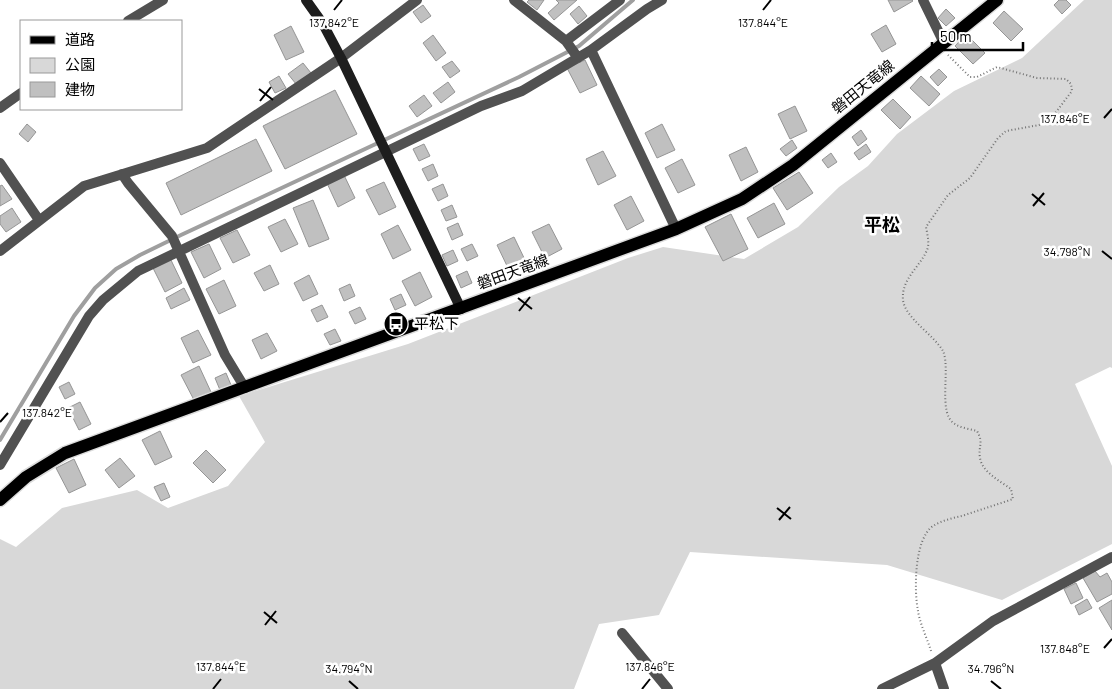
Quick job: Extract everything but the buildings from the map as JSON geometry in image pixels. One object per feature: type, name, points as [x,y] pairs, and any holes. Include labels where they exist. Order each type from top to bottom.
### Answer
[{"type":"main road","name":"磐田天竜線","points":[[0,500],[26,477],[65,453],[676,229],[742,199],[793,165],[997,0]]},
{"type":"street","points":[[130,20],[163,0]]},
{"type":"street","points":[[306,0],[323,24],[341,58],[461,309]]},
{"type":"street","points":[[0,251],[84,186],[207,148],[341,58],[417,0]]},
{"type":"street","points":[[514,0],[566,41],[578,58]]},
{"type":"street","points":[[566,41],[620,0]]},
{"type":"street","points":[[0,465],[90,316],[103,300],[138,271],[177,248],[384,150],[481,106],[522,91],[591,50],[647,8],[662,0]]},
{"type":"street","points":[[923,0],[944,43]]},
{"type":"street","points":[[591,50],[676,229]]},
{"type":"street","points":[[0,108],[20,94]]},
{"type":"street","points":[[0,163],[39,220]]},
{"type":"street","points":[[122,174],[172,236],[225,355],[245,388]]},
{"type":"street","points":[[882,689],[935,663],[993,621],[1112,556]]},
{"type":"street","points":[[622,633],[668,689]]},
{"type":"street","points":[[935,663],[944,689]]},
{"type":"path","points":[[935,663],[918,611],[917,568],[922,539],[931,527],[1013,500],[1011,489],[985,470],[980,459],[982,439],[977,431],[954,424],[949,417],[944,390],[947,370],[944,353],[936,341],[907,311],[903,301],[905,285],[928,248],[926,227],[948,195],[970,178],[998,138],[1006,130],[1039,125],[1053,116],[1072,91],[1066,79],[1037,78],[997,67],[977,77],[970,77],[946,53],[944,43]]},
{"type":"green space","points":[[1084,0],[1112,0],[1112,368],[1110,367],[1075,384],[1112,466],[1112,544],[1002,600],[887,565],[690,552],[659,615],[599,624],[574,689],[0,689],[0,539],[16,547],[62,508],[137,490],[168,508],[228,486],[265,442],[239,396],[408,344],[628,258],[663,247],[744,259],[798,227],[839,187],[868,166],[897,134],[954,91],[1022,58]]},
{"type":"waterway","points":[[0,440],[74,316],[95,288],[116,269],[181,235],[519,77],[579,46],[633,0]]},
{"type":"place","name":"平松下","points":[[396,324]]},
{"type":"district","name":"平松","points":[[882,225]]}]
